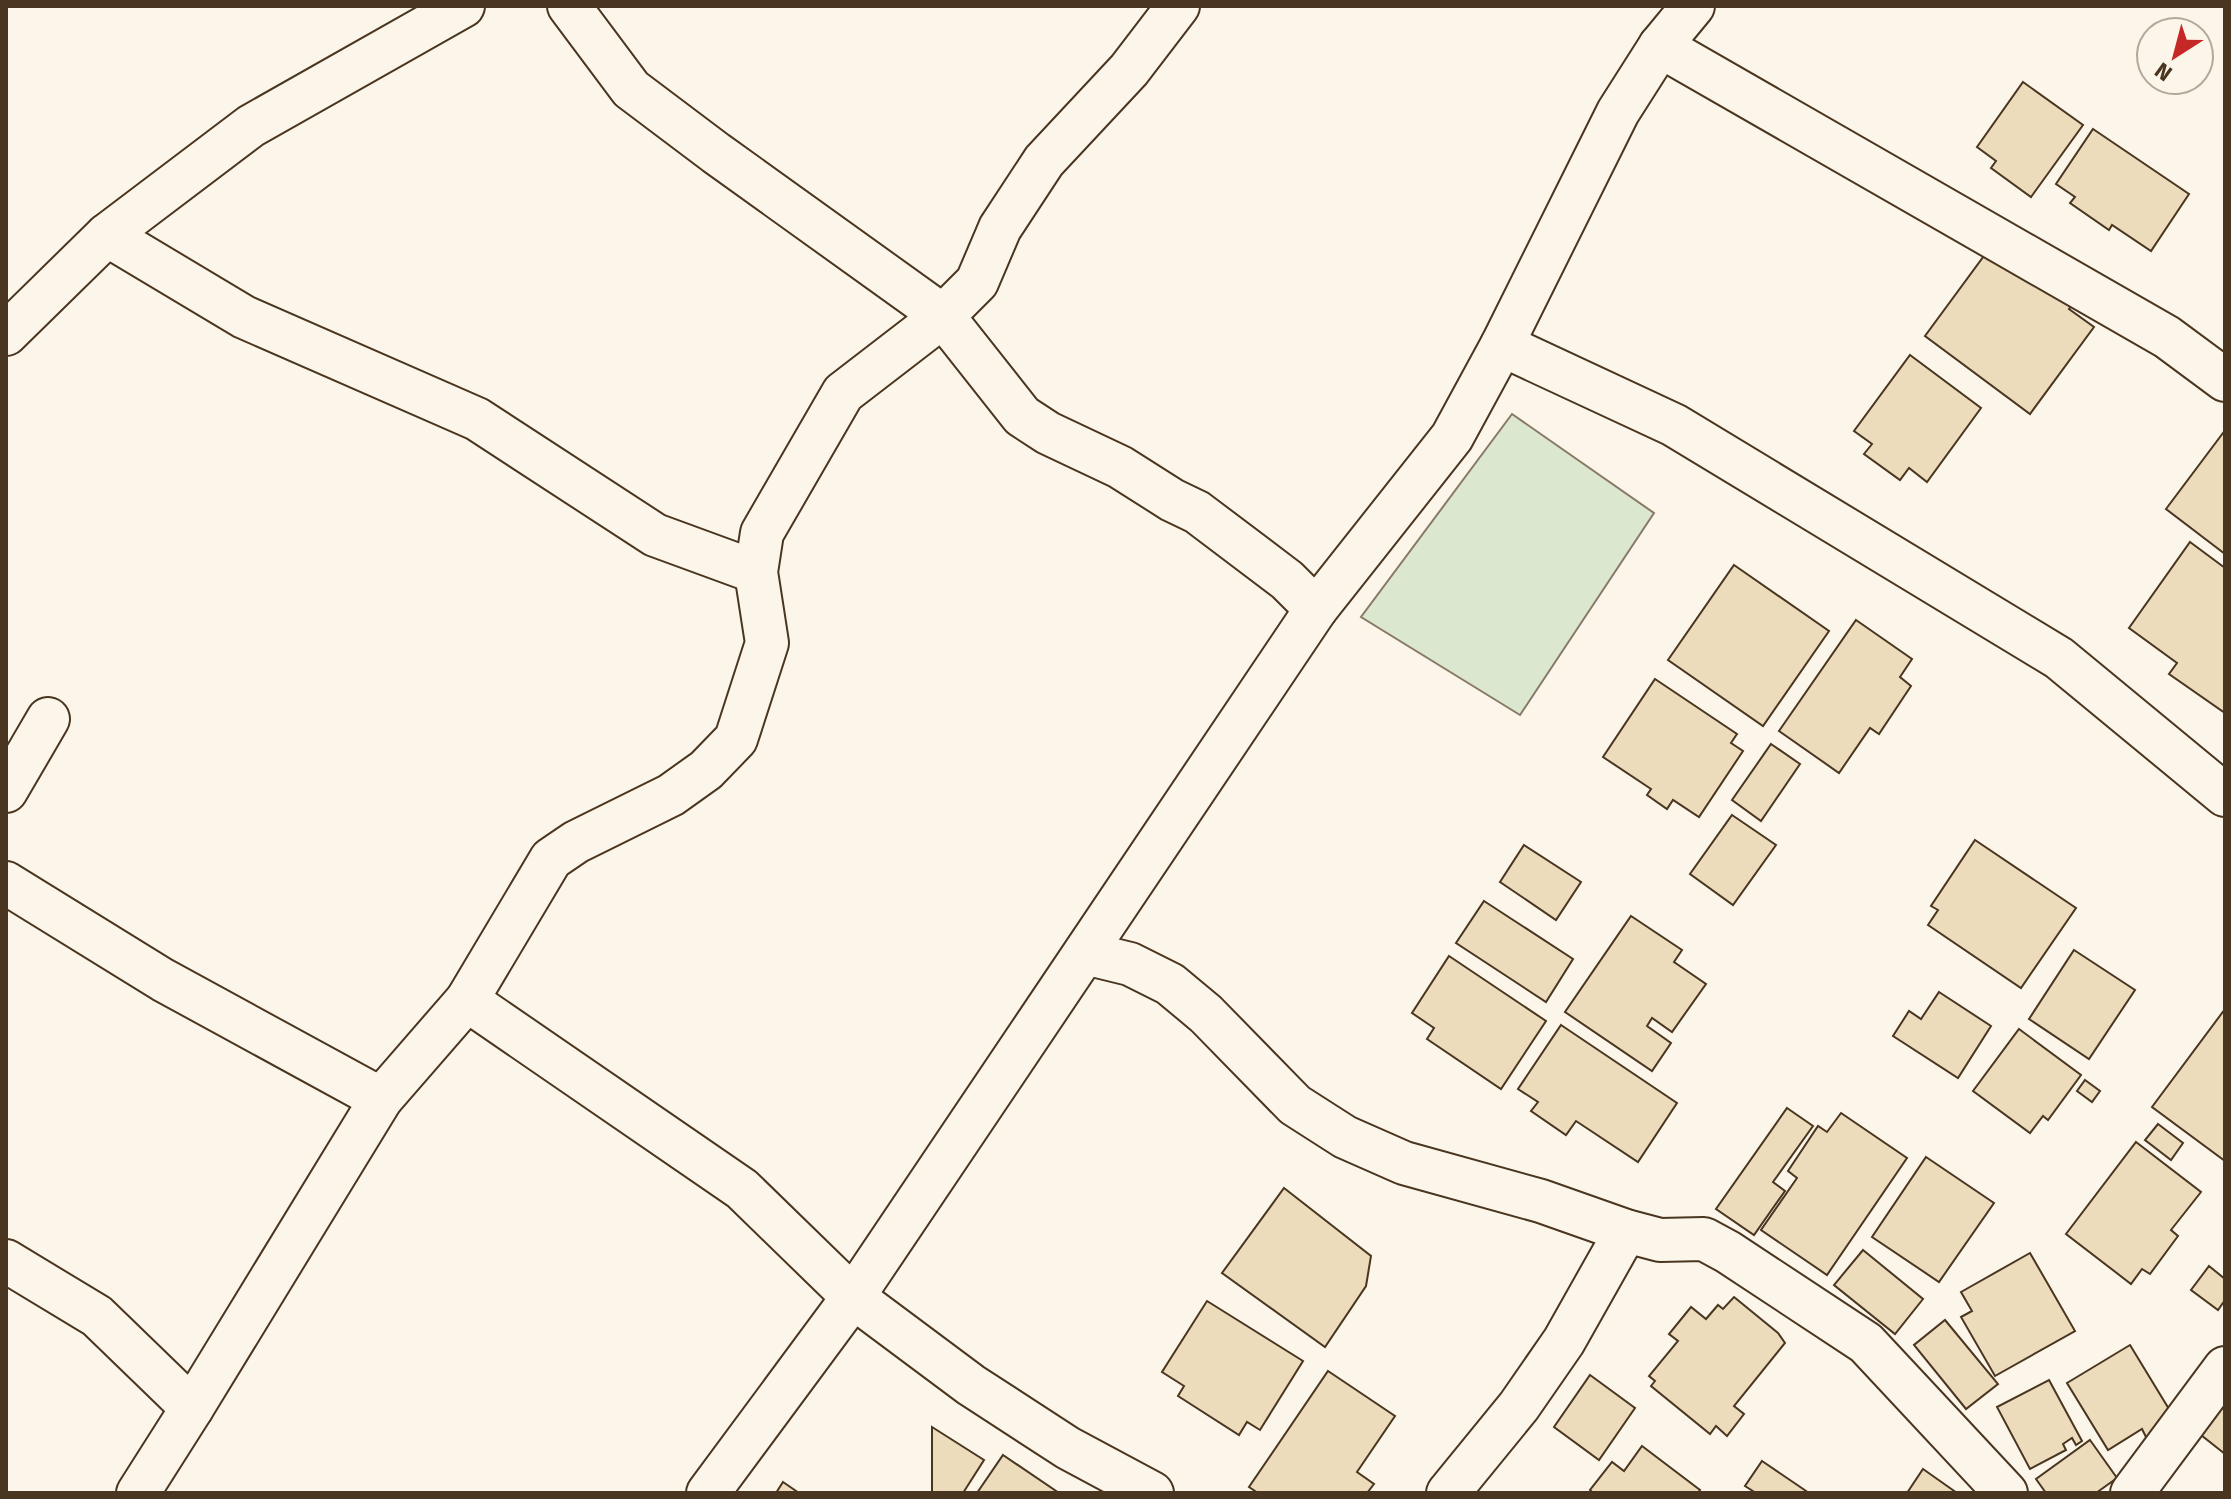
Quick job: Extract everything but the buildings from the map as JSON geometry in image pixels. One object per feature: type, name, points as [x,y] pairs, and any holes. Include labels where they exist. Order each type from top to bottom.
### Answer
[{"type":"street","points":[[6,334],[107,235],[251,126],[463,6]]},
{"type":"street","points":[[569,6],[631,89],[943,316],[1022,416],[1048,433],[1120,467],[1197,512],[1287,580],[1316,609]]},
{"type":"street","points":[[138,1493],[381,1099],[467,1000],[551,859],[576,842],[671,795],[706,770],[736,739],[767,643],[756,572],[762,533],[843,393],[943,316],[977,282],[1000,228],[1044,161],[1129,70],[1178,6]]},
{"type":"street","points":[[708,1493],[853,1297],[1316,609],[1452,437],[1502,345],[1618,112],[1660,46],[1693,6]]},
{"type":"street","points":[[1660,46],[2167,337],[2225,380]]},
{"type":"street","points":[[107,235],[244,317],[477,419],[655,535],[756,572]]},
{"type":"street","points":[[1502,345],[1674,425],[2059,658],[2225,795]]},
{"type":"street","points":[[6,791],[48,719]]},
{"type":"street","points":[[6,883],[163,980],[381,1099]]},
{"type":"street","points":[[1085,953],[1130,964],[1170,984],[1206,1014],[1295,1105],[1345,1137],[1404,1163],[1541,1201],[1626,1231],[1660,1240],[1704,1239],[1728,1252],[1866,1343],[2006,1493]]},
{"type":"street","points":[[467,1000],[742,1189],[853,1297],[971,1385],[1068,1448],[1152,1493]]},
{"type":"street","points":[[1448,1493],[1519,1406],[1555,1354],[1626,1231]]},
{"type":"street","points":[[6,1261],[97,1316],[192,1408]]},
{"type":"street","points":[[2132,1493],[2225,1368]]},
{"type":"green space","points":[[1512,414],[1654,513],[1520,715],[1361,617]]}]
